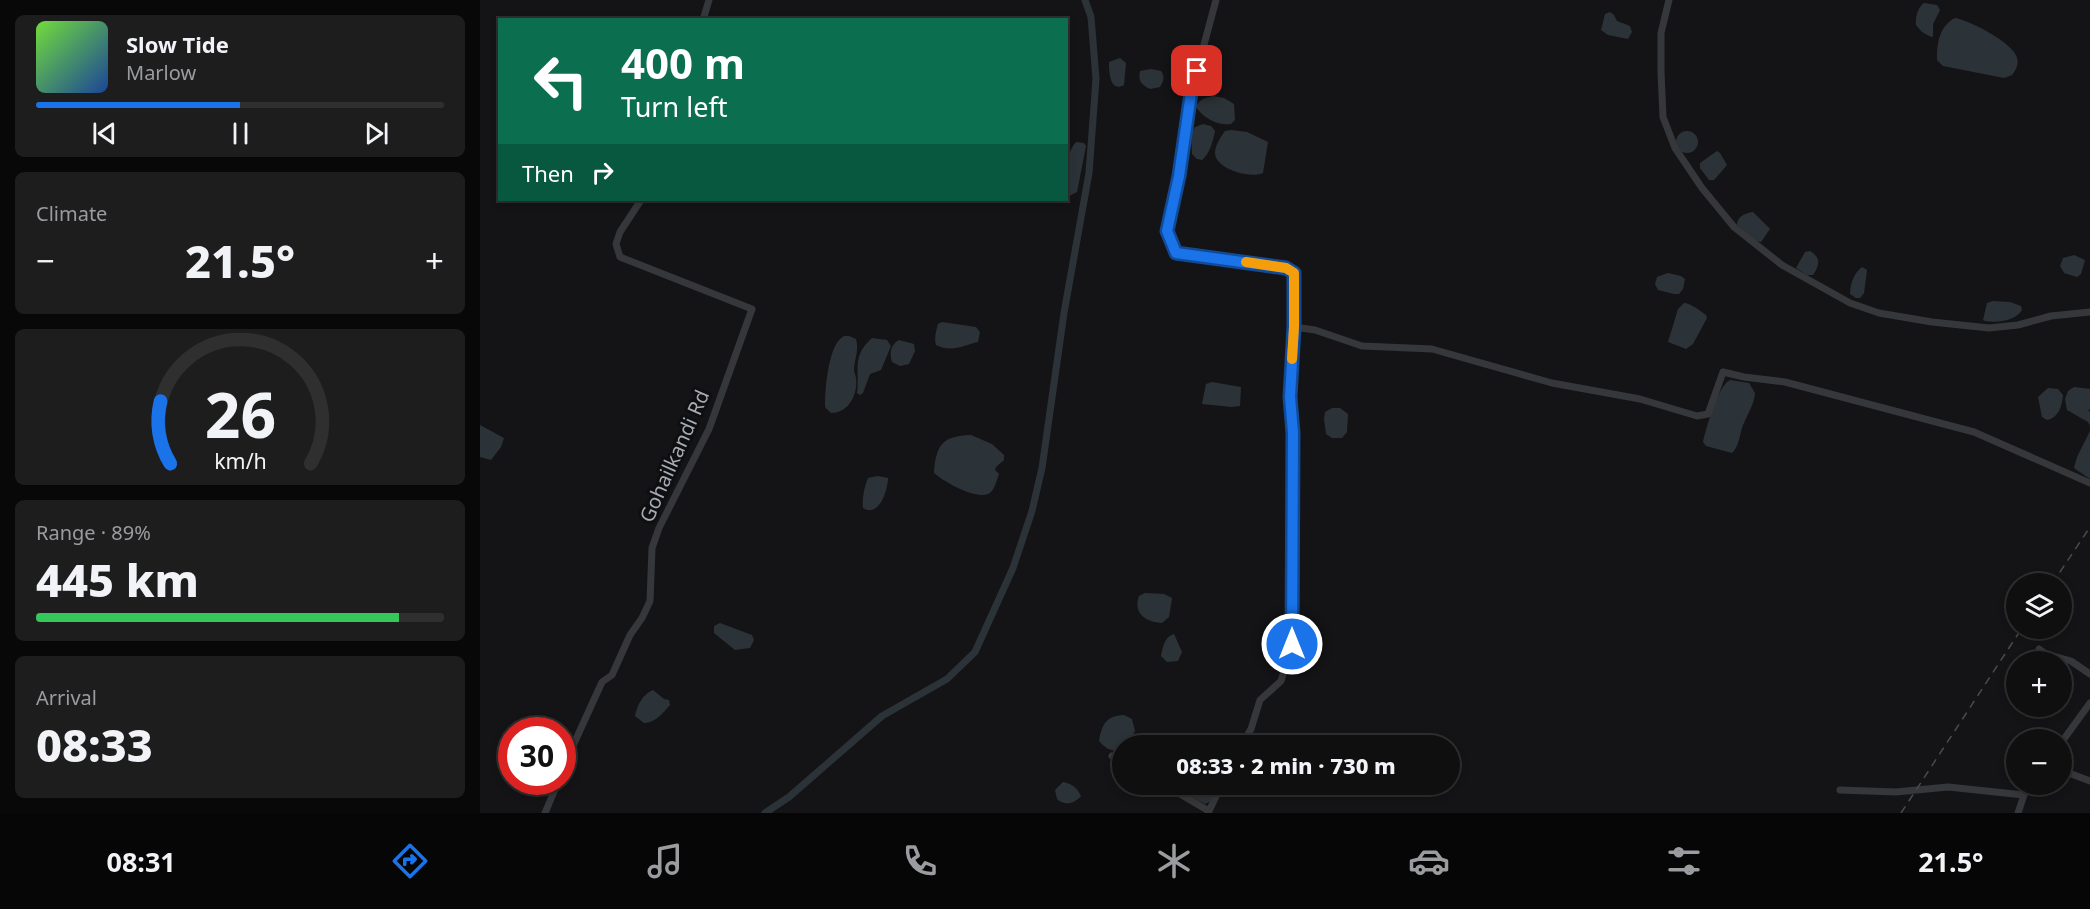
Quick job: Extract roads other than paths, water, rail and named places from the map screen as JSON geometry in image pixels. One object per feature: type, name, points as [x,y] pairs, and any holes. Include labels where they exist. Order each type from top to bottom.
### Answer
[{"type":"street","points":[[704,18],[709,0]]},
{"type":"street","points":[[1216,0],[1191,93],[1179,176],[1167,231],[1176,253],[1286,268],[1292,271],[1294,327],[1290,397],[1293,433],[1292,644],[1281,681],[1260,700],[1247,735]]},
{"type":"street","points":[[1669,0],[1661,33],[1663,117],[1676,148],[1702,188],[1734,226],[1782,265],[1850,303],[1879,313],[1932,322],[1989,328],[2018,325],[2051,316],[2090,312]]},
{"type":"street","name":"Gohailkandi Rd","points":[[576,739],[602,682],[612,675],[630,635],[642,618],[650,600],[652,548],[659,528],[709,429],[752,309],[620,257],[616,244],[618,238],[640,201]]},
{"type":"street","points":[[1294,327],[1315,330],[1362,346],[1432,349],[1552,383],[1640,399],[1697,416],[1708,414],[1723,372],[1785,382],[1974,432],[2090,483]]},
{"type":"street","points":[[2039,649],[2046,654],[2071,661],[2090,674]]},
{"type":"street","points":[[2071,729],[2090,703]]},
{"type":"street","points":[[2072,774],[2090,781]]},
{"type":"street","points":[[1840,790],[1896,792],[1948,787],[2006,793]]},
{"type":"street","points":[[545,813],[553,795]]},
{"type":"street","points":[[1180,795],[1209,812],[1217,795]]},
{"type":"street","points":[[2018,813],[2024,795]]},
{"type":"waterway","points":[[765,813],[789,797],[882,716],[947,679],[975,652],[1013,568],[1032,511],[1042,468],[1064,313],[1089,173],[1096,79],[1091,17],[1085,0]]},
{"type":"railway","points":[[2059,573],[2090,527]]},
{"type":"railway","points":[[1901,813],[2015,639]]}]
